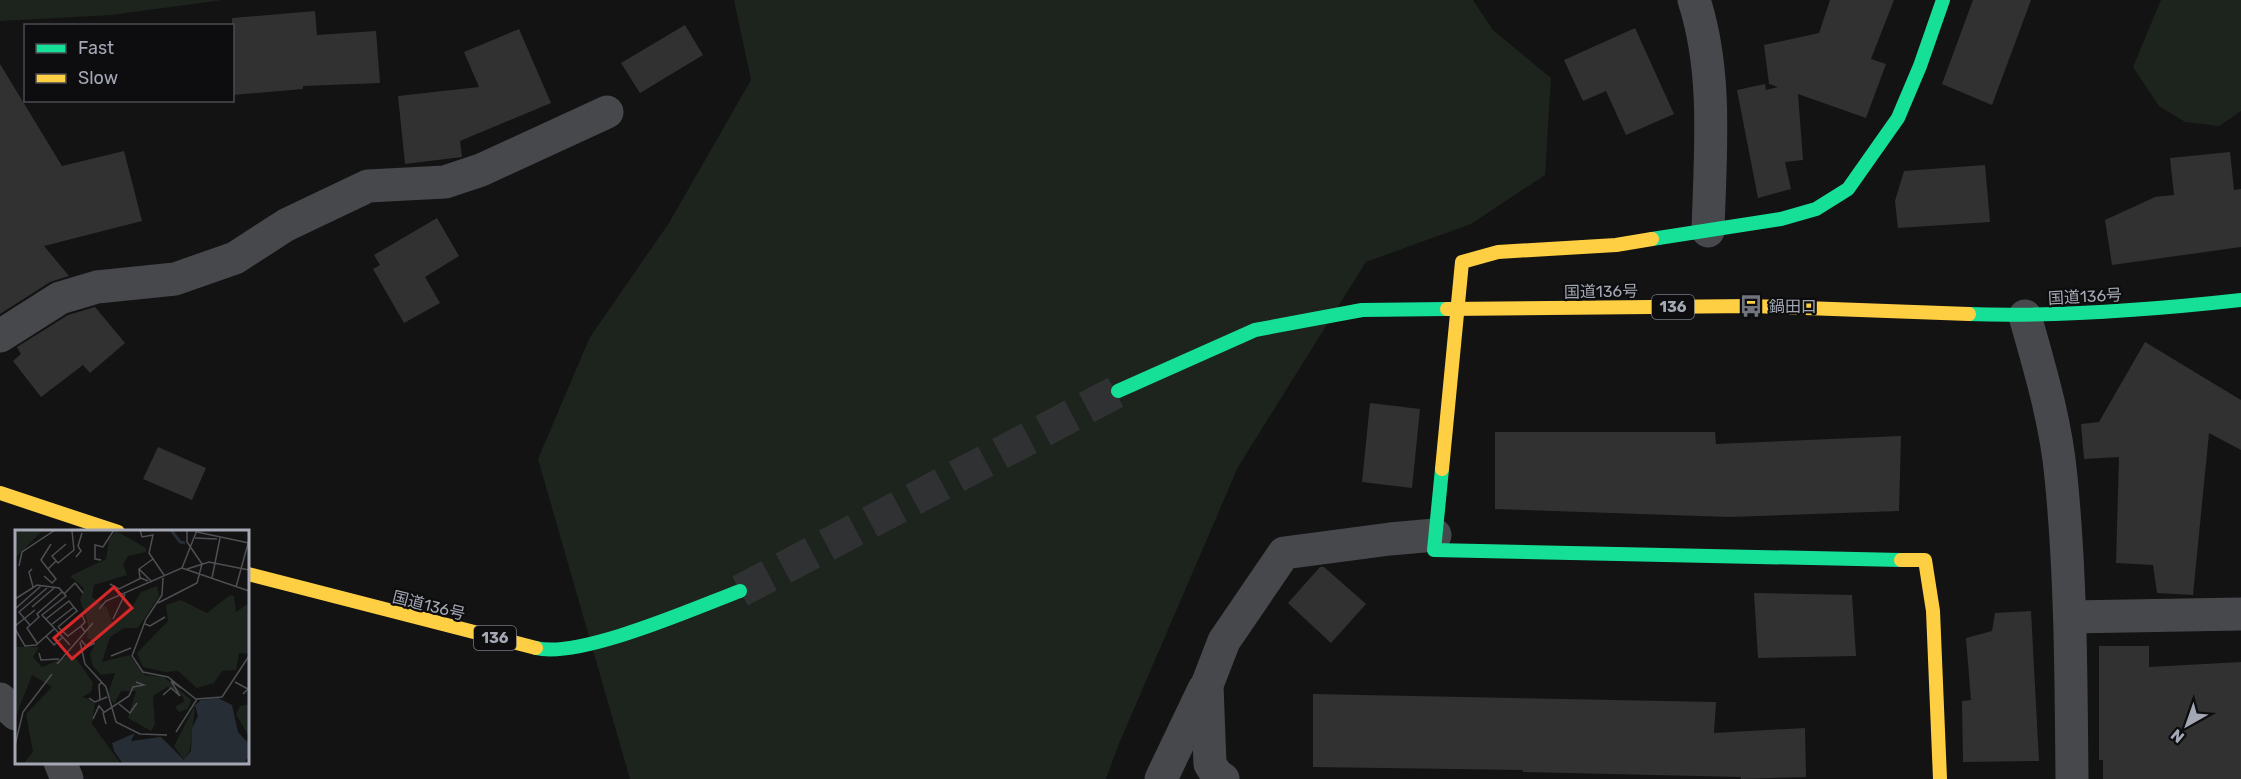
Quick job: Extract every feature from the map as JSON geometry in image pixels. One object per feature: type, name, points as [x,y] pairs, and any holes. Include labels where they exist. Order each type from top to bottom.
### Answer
[{"type":"main road","points":[[1940,779],[1933,611],[1925,560],[1434,550],[1461,262],[1498,252],[1616,245],[1781,219],[1816,209],[1848,189],[1898,118],[1920,66],[1943,0]]},
{"type":"main road","name":"国道136号","points":[[1118,390],[1255,330],[1362,310],[1750,306],[2025,316],[2167,308],[2241,300]]},
{"type":"main road","points":[[0,493],[115,530]]},
{"type":"main road","name":"国道136号","points":[[249,574],[541,650],[576,647],[637,630],[740,591]]},
{"type":"street","points":[[1694,0],[1701,21],[1711,100],[1708,231]]},
{"type":"street","points":[[0,336],[60,298],[97,287],[176,279],[235,258],[286,225],[368,186],[445,182],[481,170],[607,112]]},
{"type":"street","points":[[2025,316],[2045,386],[2061,475],[2070,617],[2072,779]]},
{"type":"street","points":[[1161,779],[1207,685],[1224,641],[1284,553],[1436,535]]},
{"type":"street","points":[[2070,617],[2241,614]]},
{"type":"street","points":[[1207,685],[1210,765],[1223,779]]},
{"type":"street","points":[[0,699],[15,713]]},
{"type":"street","points":[[61,764],[67,779]]},
{"type":"shaded area","points":[[0,0],[223,0],[111,15],[0,21]]},
{"type":"shaded area","points":[[734,0],[1473,0],[1493,30],[1551,78],[1545,175],[1471,224],[1366,262],[1238,467],[1118,746],[1106,779],[630,779],[538,459],[590,337],[669,223],[751,80]]},
{"type":"shaded area","points":[[2161,0],[2241,0],[2241,111],[2219,126],[2185,122],[2159,106],[2133,67]]},
{"type":"building","points":[[1830,0],[1894,0],[1871,59],[1886,64],[1866,118],[1798,94],[1803,160],[1785,162],[1791,189],[1758,198],[1737,90],[1765,84],[1766,90],[1778,87],[1769,84],[1764,45],[1819,33]]},
{"type":"building","points":[[1973,0],[2031,0],[1992,105],[1942,84]]},
{"type":"building","points":[[315,11],[317,35],[376,31],[380,83],[303,86],[303,89],[234,95],[234,24],[232,24],[232,18]]},
{"type":"building","points":[[685,25],[703,55],[640,93],[621,63]]},
{"type":"building","points":[[1635,28],[1674,114],[1626,135],[1606,91],[1583,101],[1564,60]]},
{"type":"building","points":[[519,29],[551,103],[460,141],[462,157],[405,164],[398,96],[479,87],[464,52]]},
{"type":"building","points":[[0,64],[62,166],[124,151],[142,221],[44,246],[69,276],[50,282],[0,314]]},
{"type":"building","points":[[2230,152],[2234,190],[2241,189],[2241,247],[2112,265],[2105,220],[2155,197],[2174,195],[2170,158]]},
{"type":"building","points":[[1985,165],[1990,222],[1898,228],[1895,201],[1904,171]]},
{"type":"building","points":[[437,218],[459,256],[425,277],[440,303],[404,323],[373,269],[380,265],[374,255]]},
{"type":"building","points":[[95,307],[125,343],[90,373],[83,365],[41,397],[13,361],[21,354],[17,347],[68,315]]},
{"type":"building","points":[[2145,342],[2241,400],[2241,450],[2209,433],[2193,595],[2157,593],[2153,565],[2116,563],[2119,457],[2084,459],[2081,424],[2099,422]]},
{"type":"building","points":[[1370,403],[1420,409],[1412,488],[1362,482]]},
{"type":"building","points":[[1495,432],[1715,432],[1716,444],[1901,436],[1899,511],[1729,517],[1495,509]]},
{"type":"building","points":[[158,447],[206,468],[192,500],[143,479]]},
{"type":"building","points":[[1320,567],[1324,567],[1366,604],[1331,643],[1288,603]]},
{"type":"building","points":[[1754,593],[1852,595],[1856,656],[1758,658]]},
{"type":"building","points":[[2031,611],[2039,761],[1963,762],[1962,701],[1971,700],[1966,638],[1992,631],[1995,613]]},
{"type":"building","points":[[2099,646],[2149,646],[2149,667],[2241,662],[2241,779],[2103,779],[2103,760],[2099,760]]},
{"type":"building","points":[[1313,694],[1716,702],[1714,733],[1805,728],[1806,777],[1741,779],[1741,777],[1523,772],[1523,770],[1313,767]]},
{"type":"tunnel","points":[[740,591],[1118,391]]},
{"type":"traffic: fast","points":[[1652,239],[1781,219],[1816,209],[1848,189],[1898,118],[1920,66],[1943,0]]},
{"type":"traffic: fast","points":[[1969,314],[2105,312],[2241,300]]},
{"type":"traffic: fast","points":[[1118,391],[1255,330],[1362,310],[1447,309]]},
{"type":"traffic: fast","points":[[1442,469],[1434,550],[1901,560]]},
{"type":"traffic: fast","points":[[536,648],[556,649],[608,639],[740,591]]},
{"type":"traffic: slow","points":[[1442,469],[1462,262],[1498,252],[1616,245],[1652,239]]},
{"type":"traffic: slow","points":[[1447,309],[1751,306],[1969,314]]},
{"type":"traffic: slow","points":[[0,493],[112,530]]},
{"type":"traffic: slow","points":[[1901,560],[1925,560],[1933,611],[1940,779]]},
{"type":"traffic: slow","points":[[249,574],[536,648]]},
{"type":"place","name":"鍋田口","points":[[1751,306]]}]
